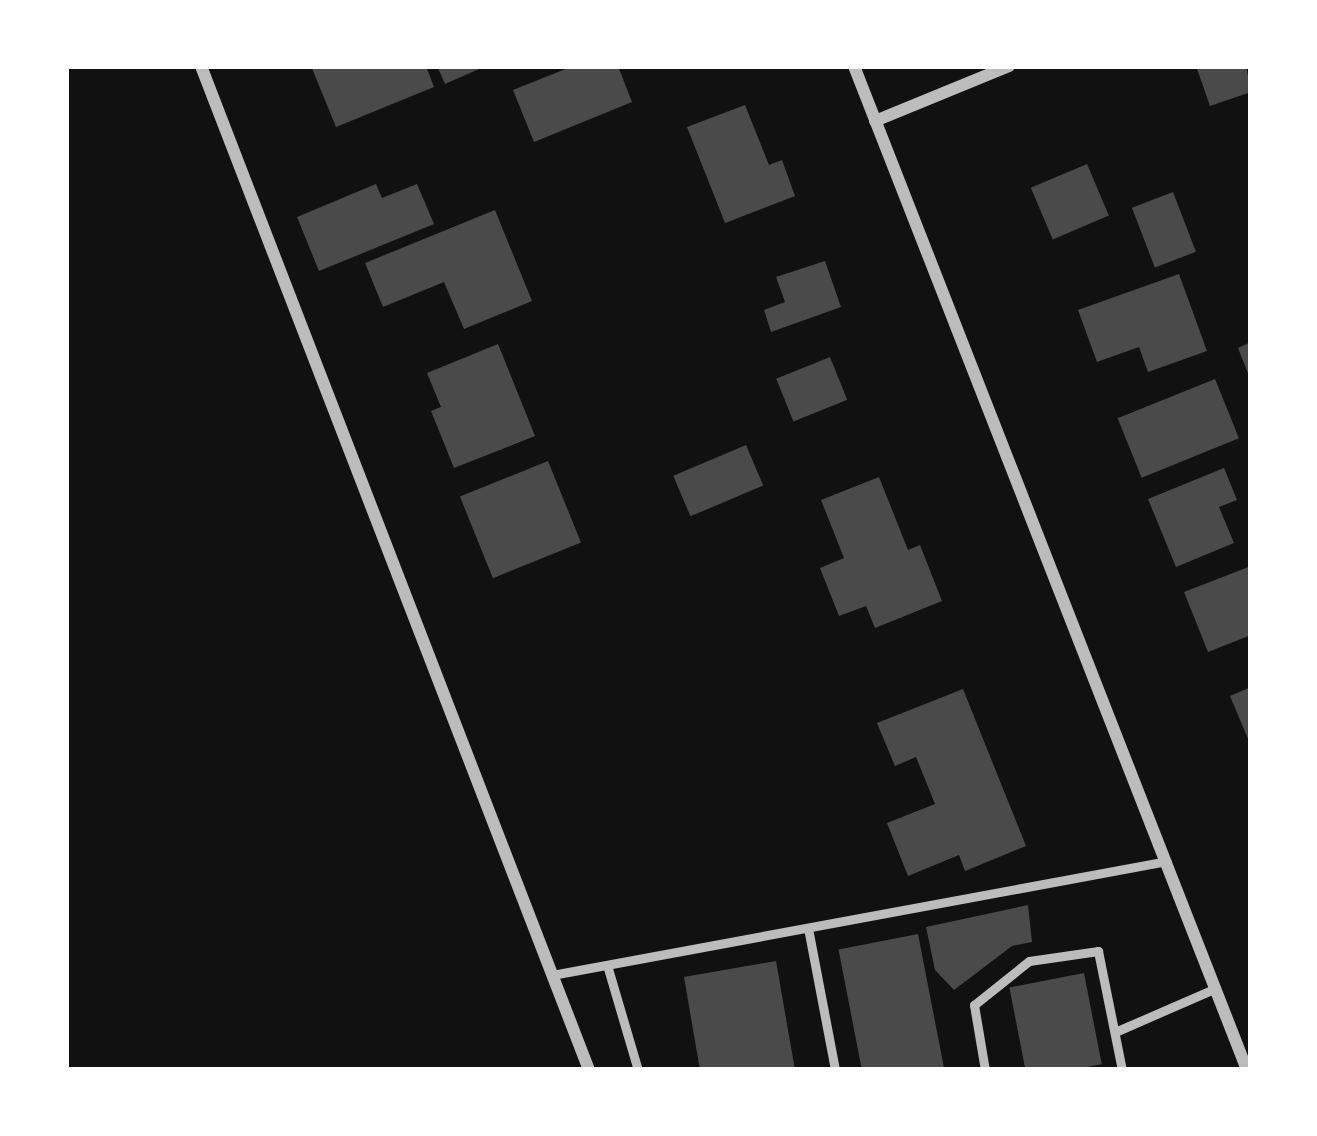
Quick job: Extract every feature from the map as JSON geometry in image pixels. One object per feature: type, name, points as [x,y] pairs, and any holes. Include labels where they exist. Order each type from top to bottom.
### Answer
[{"type":"street","points":[[201,66],[589,1070]]},
{"type":"street","points":[[854,66],[1247,1070]]},
{"type":"street","points":[[875,121],[1010,66]]},
{"type":"lane","points":[[552,975],[1167,861]]},
{"type":"lane","points":[[808,928],[835,1070]]},
{"type":"lane","points":[[985,1070],[974,1005],[1029,961],[1098,951],[1122,1070]]},
{"type":"lane","points":[[607,965],[638,1070]]},
{"type":"lane","points":[[1115,1032],[1216,988]]},
{"type":"building","points":[[311,66],[426,66],[434,87],[336,127]]},
{"type":"building","points":[[437,66],[486,66],[445,84]]},
{"type":"building","points":[[573,66],[618,66],[632,102],[534,142],[513,90]]},
{"type":"building","points":[[1196,66],[1246,66],[1251,92],[1210,106]]},
{"type":"building","points":[[745,105],[769,165],[782,160],[795,196],[725,223],[687,127]]},
{"type":"building","points":[[1087,164],[1109,216],[1053,239],[1031,188]]},
{"type":"building","points":[[376,184],[382,198],[417,184],[434,224],[319,271],[297,217]]},
{"type":"building","points":[[1173,192],[1196,252],[1155,268],[1132,208]]},
{"type":"building","points":[[495,210],[532,301],[464,329],[444,282],[383,307],[365,263]]},
{"type":"building","points":[[825,261],[841,307],[771,332],[764,310],[785,302],[776,277]]},
{"type":"building","points":[[1179,274],[1207,351],[1148,372],[1139,347],[1097,362],[1078,310]]},
{"type":"building","points":[[1251,342],[1251,381],[1238,348]]},
{"type":"building","points":[[498,344],[535,436],[454,468],[431,411],[441,407],[427,373]]},
{"type":"building","points":[[830,357],[847,400],[793,421],[776,379]]},
{"type":"building","points":[[1215,379],[1239,438],[1142,478],[1118,418]]},
{"type":"building","points":[[746,445],[763,486],[690,516],[673,476]]},
{"type":"building","points":[[548,461],[581,543],[493,578],[460,497]]},
{"type":"building","points":[[1224,468],[1237,500],[1219,507],[1234,543],[1176,567],[1148,499]]},
{"type":"building","points":[[879,477],[908,550],[920,545],[942,601],[875,628],[866,606],[839,616],[820,568],[844,558],[821,500]]},
{"type":"building","points":[[1251,566],[1251,635],[1208,652],[1184,592]]},
{"type":"building","points":[[1251,687],[1251,746],[1230,696]]},
{"type":"building","points":[[963,689],[1026,846],[965,871],[959,855],[908,876],[887,823],[935,804],[916,757],[895,766],[877,723]]},
{"type":"building","points":[[1028,905],[1032,942],[1012,946],[954,990],[935,970],[926,927]]},
{"type":"building","points":[[918,934],[944,1070],[862,1070],[838,949]]},
{"type":"building","points":[[776,961],[795,1070],[700,1070],[684,977]]},
{"type":"building","points":[[1084,973],[1102,1064],[1025,1070],[1009,988]]}]
